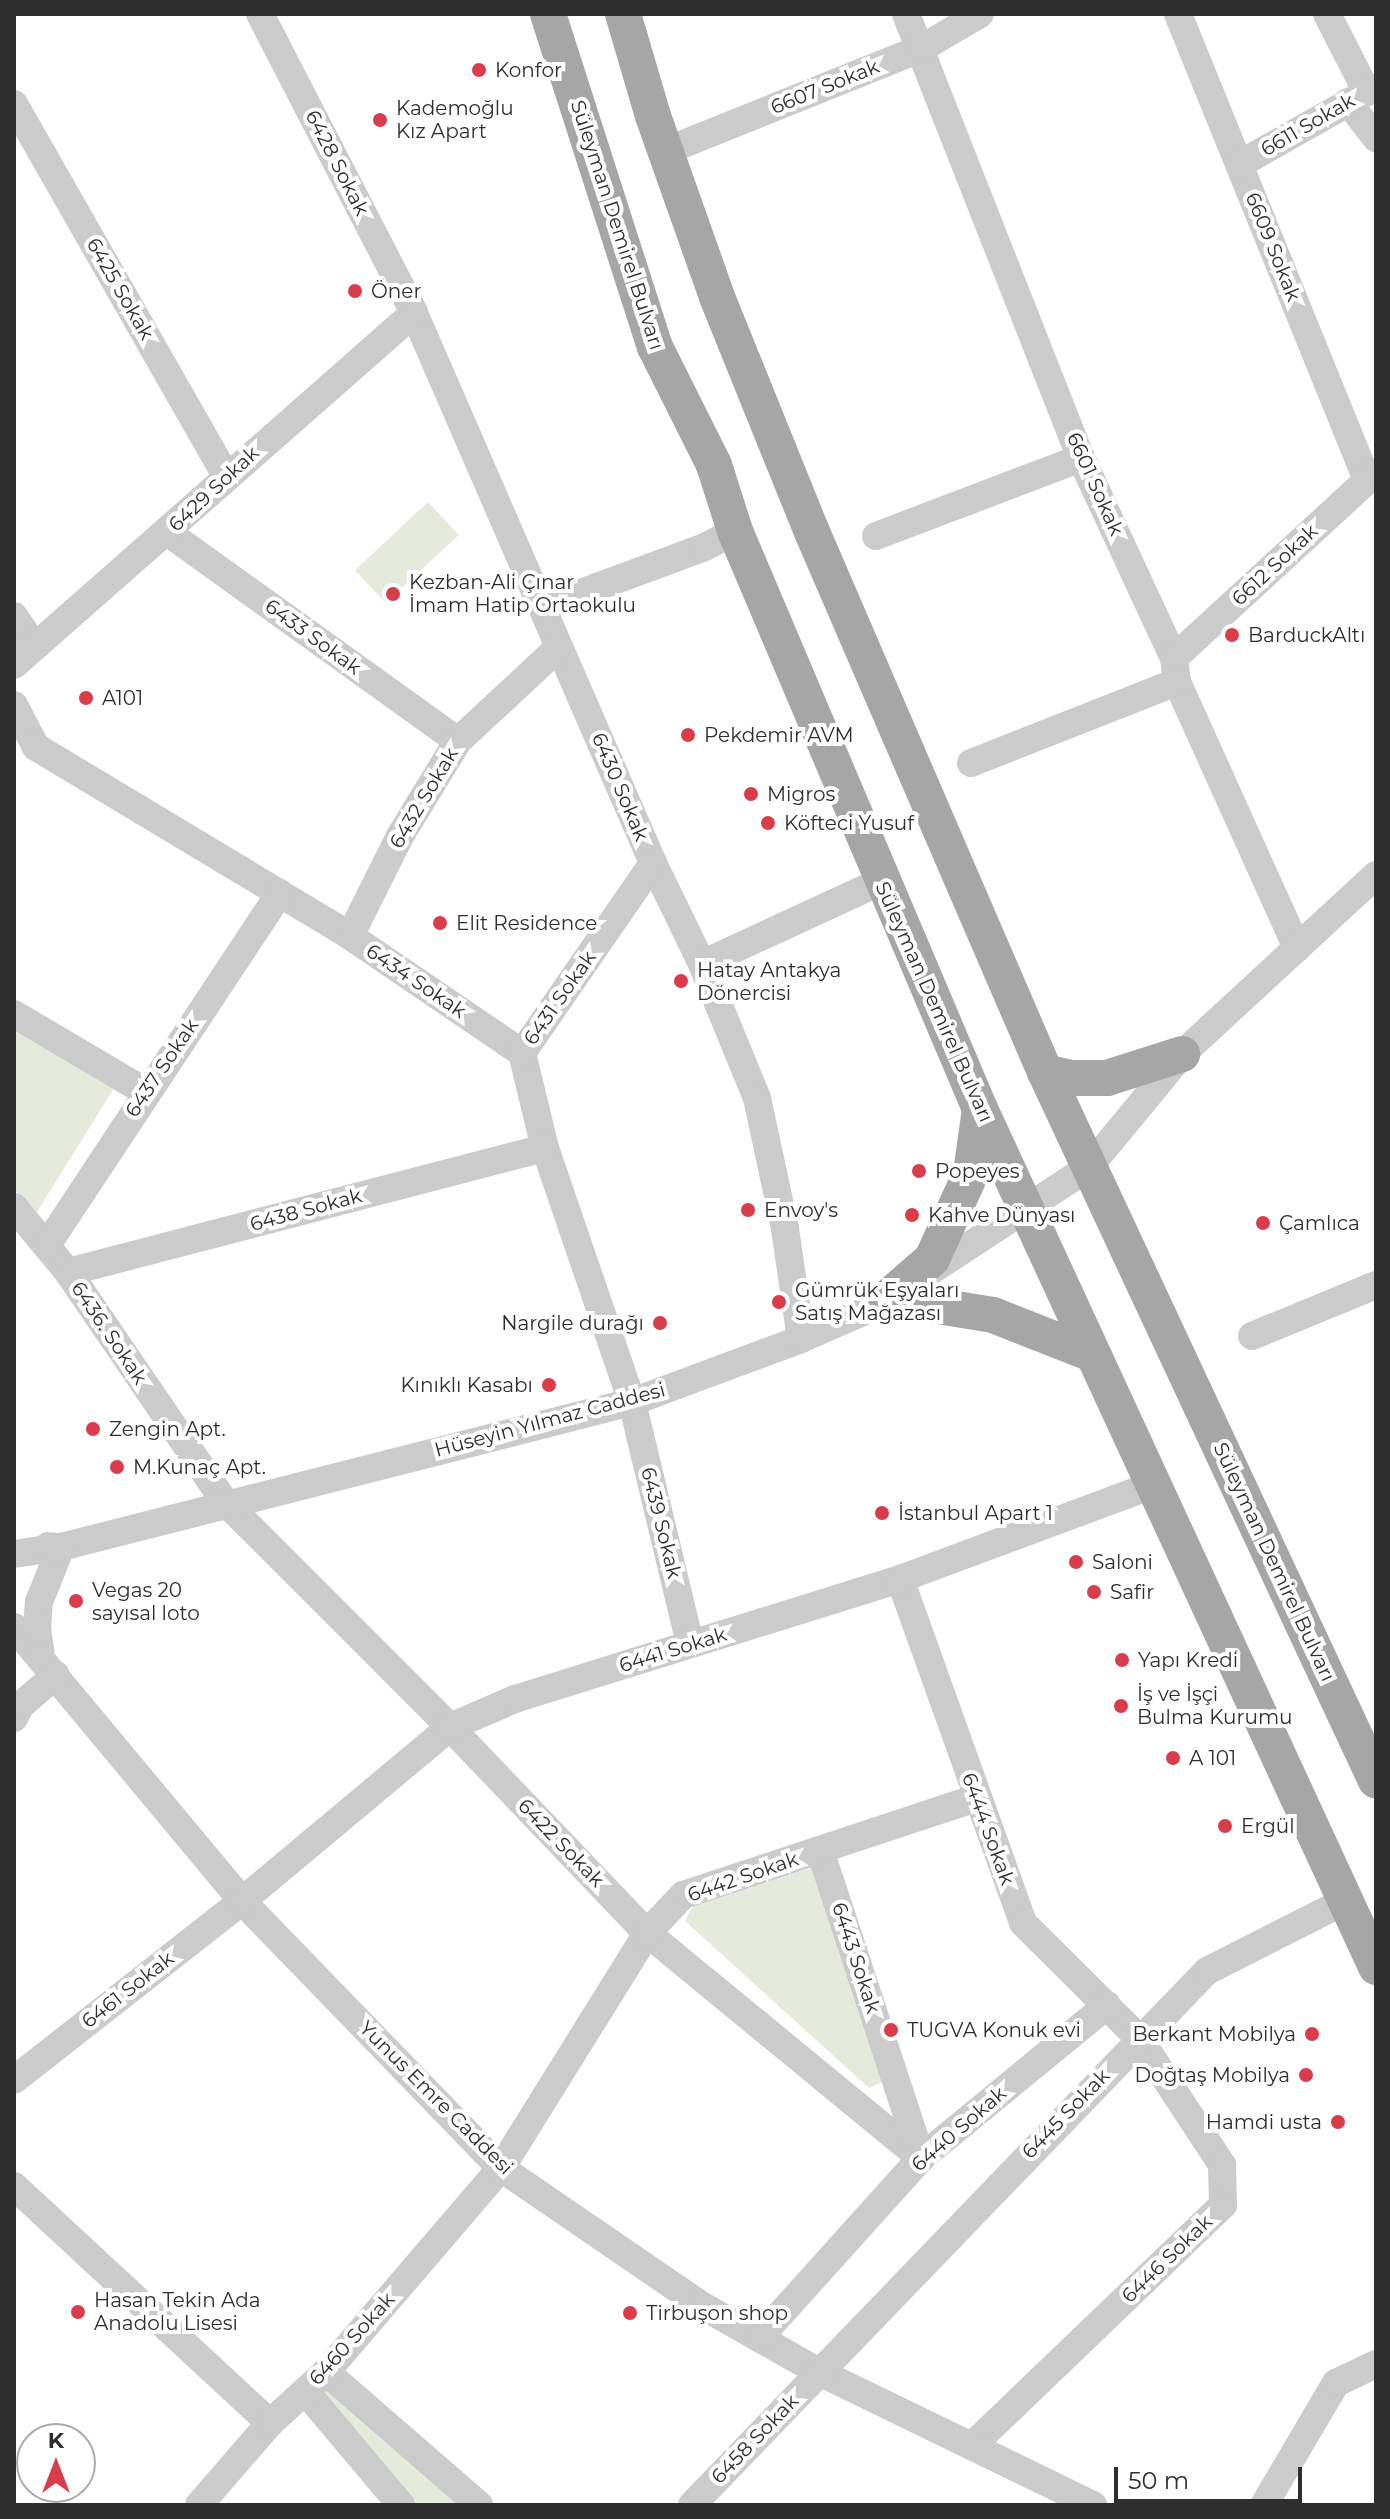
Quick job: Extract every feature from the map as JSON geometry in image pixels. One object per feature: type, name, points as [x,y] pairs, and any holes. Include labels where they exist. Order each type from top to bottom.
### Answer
[{"type":"main road","name":"Süleyman Demirel Bulvarı","points":[[548,14],[655,347],[714,465],[735,531],[980,1109],[1376,1967]]},
{"type":"main road","name":"Süleyman Demirel Bulvarı","points":[[623,14],[717,297],[812,532],[1045,1072],[1367,1738],[1376,1781]]},
{"type":"main road","points":[[1045,1072],[1072,1078],[1107,1078],[1182,1054]]},
{"type":"main road","points":[[879,1305],[932,1259],[971,1173],[980,1109]]},
{"type":"main road","points":[[879,1305],[938,1306],[993,1315],[1092,1354]]},
{"type":"street","name":"6428 Sokak","points":[[260,14],[414,313]]},
{"type":"street","name":"6601 Sokak","points":[[906,14],[922,48],[1081,458],[1297,948]]},
{"type":"street","name":"6607 Sokak","points":[[666,151],[922,48],[979,14]]},
{"type":"street","name":"6609 Sokak","points":[[1178,14],[1372,476]]},
{"type":"street","points":[[1327,14],[1364,94],[1376,138]]},
{"type":"street","name":"6611 Sokak","points":[[1240,164],[1364,94]]},
{"type":"street","name":"6425 Sokak","points":[[14,104],[226,475]]},
{"type":"street","name":"6429 Sokak","points":[[24,656],[167,532],[226,475],[414,313]]},
{"type":"street","name":"6430 Sokak","points":[[414,313],[653,863],[702,964],[757,1098],[785,1229],[801,1339]]},
{"type":"street","points":[[876,536],[1081,458]]},
{"type":"street","name":"6612 Sokak","points":[[1175,670],[1372,476]]},
{"type":"street","points":[[543,607],[705,547],[735,531]]},
{"type":"street","name":"6433 Sokak","points":[[167,532],[458,741]]},
{"type":"street","points":[[14,616],[24,656]]},
{"type":"street","name":"6432 Sokak","points":[[350,936],[400,836],[458,741],[559,647]]},
{"type":"street","points":[[971,763],[1175,670]]},
{"type":"street","name":"6434 Sokak","points":[[14,705],[36,747],[350,936],[522,1053]]},
{"type":"street","name":"6431 Sokak","points":[[522,1053],[653,863]]},
{"type":"street","name":"Hüseyin Yılmaz Caddesi","points":[[14,1554],[61,1547],[225,1502],[632,1402],[801,1339],[879,1305],[1089,1167],[1182,1054],[1376,875]]},
{"type":"street","points":[[702,964],[882,881]]},
{"type":"street","name":"6437 Sokak","points":[[47,1245],[280,893]]},
{"type":"street","points":[[14,1014],[146,1092]]},
{"type":"street","points":[[522,1053],[545,1148],[632,1402]]},
{"type":"street","name":"6438 Sokak","points":[[68,1272],[545,1148]]},
{"type":"street","name":"6436. Sokak","points":[[14,1207],[68,1272],[225,1502]]},
{"type":"street","points":[[1252,1336],[1376,1285]]},
{"type":"street","name":"6439 Sokak","points":[[632,1402],[690,1644]]},
{"type":"street","name":"6441 Sokak","points":[[242,1901],[450,1727],[515,1699],[900,1579],[1153,1485]]},
{"type":"street","name":"6422 Sokak","points":[[225,1502],[450,1727],[647,1933],[921,2158]]},
{"type":"street","points":[[14,1543],[61,1547],[48,1573],[39,1602],[37,1629],[21,1705],[14,1718]]},
{"type":"street","name":"6444 Sokak","points":[[900,1579],[1023,1923],[1139,2038]]},
{"type":"street","name":"Yunus Emre Caddesi","points":[[32,1648],[242,1901],[501,2168],[701,2305],[819,2372],[1093,2505]]},
{"type":"street","name":"6442 Sokak","points":[[501,2168],[647,1933],[683,1895],[976,1798]]},
{"type":"street","name":"6443 Sokak","points":[[820,1850],[921,2158]]},
{"type":"street","name":"6445 Sokak","points":[[819,2372],[1207,1971],[1347,1900]]},
{"type":"street","name":"6461 Sokak","points":[[14,2080],[242,1901]]},
{"type":"street","name":"6440 Sokak","points":[[759,2338],[921,2158],[1107,2005]]},
{"type":"street","name":"6446 Sokak","points":[[973,2445],[1223,2205],[1222,2165],[1139,2038]]},
{"type":"street","name":"6460 Sokak","points":[[199,2505],[270,2423],[326,2372],[501,2168]]},
{"type":"street","points":[[14,2186],[270,2423]]},
{"type":"street","points":[[1264,2505],[1336,2383],[1376,2364]]},
{"type":"street","points":[[326,2372],[479,2505]]},
{"type":"street","name":"6458 Sokak","points":[[692,2505],[819,2372]]},
{"type":"street","points":[[305,2391],[401,2505]]},
{"type":"shaded area","points":[[428,502],[459,535],[386,603],[355,570]]},
{"type":"shaded area","points":[[14,1025],[116,1085],[35,1215],[14,1189]]},
{"type":"shaded area","points":[[818,1866],[884,2081],[869,2088],[685,1921],[695,1902]]},
{"type":"shaded area","points":[[326,2372],[478,2505],[396,2505],[305,2391]]},
{"type":"place","name":"Konfor","points":[[479,70]]},
{"type":"place","name":"Kademoğlu Kız Apart","points":[[380,120]]},
{"type":"place","name":"Öner","points":[[355,291]]},
{"type":"place","name":"Kezban-Ali Çınar İmam Hatip Ortaokulu","points":[[393,594]]},
{"type":"place","name":"BarduckAltı","points":[[1232,635]]},
{"type":"place","name":"A101","points":[[86,698]]},
{"type":"place","name":"Pekdemir AVM","points":[[688,735]]},
{"type":"place","name":"Migros","points":[[751,794]]},
{"type":"place","name":"Köfteci Yusuf","points":[[768,823]]},
{"type":"place","name":"Elit Residence","points":[[440,923]]},
{"type":"place","name":"Hatay Antakya Dönercisi","points":[[681,981]]},
{"type":"place","name":"Popeyes","points":[[919,1171]]},
{"type":"place","name":"Envoy's","points":[[748,1210]]},
{"type":"place","name":"Kahve Dünyası","points":[[912,1215]]},
{"type":"place","name":"Çamlıca","points":[[1263,1223]]},
{"type":"place","name":"Gümrük Eşyaları Satış Mağazası","points":[[779,1302]]},
{"type":"place","name":"Nargile durağı","points":[[660,1323]]},
{"type":"place","name":"Kınıklı Kasabı","points":[[549,1385]]},
{"type":"place","name":"Zengin Apt.","points":[[93,1429]]},
{"type":"place","name":"M.Kunaç Apt.","points":[[117,1467]]},
{"type":"place","name":"İstanbul Apart 1","points":[[882,1513]]},
{"type":"place","name":"Saloni","points":[[1076,1562]]},
{"type":"place","name":"Safir","points":[[1094,1592]]},
{"type":"place","name":"Vegas 20 sayısal loto","points":[[76,1601]]},
{"type":"place","name":"Yapı Kredi","points":[[1122,1660]]},
{"type":"place","name":"İş ve İşçi Bulma Kurumu","points":[[1121,1706]]},
{"type":"place","name":"A 101","points":[[1173,1758]]},
{"type":"place","name":"Ergül","points":[[1225,1826]]},
{"type":"place","name":"TUGVA Konuk evi","points":[[891,2030]]},
{"type":"place","name":"Berkant Mobilya","points":[[1312,2034]]},
{"type":"place","name":"Doğtaş Mobilya","points":[[1306,2075]]},
{"type":"place","name":"Hamdi usta","points":[[1338,2122]]},
{"type":"place","name":"Hasan Tekin Ada Anadolu Lisesi","points":[[78,2312]]},
{"type":"place","name":"Tirbuşon shop","points":[[630,2313]]}]
